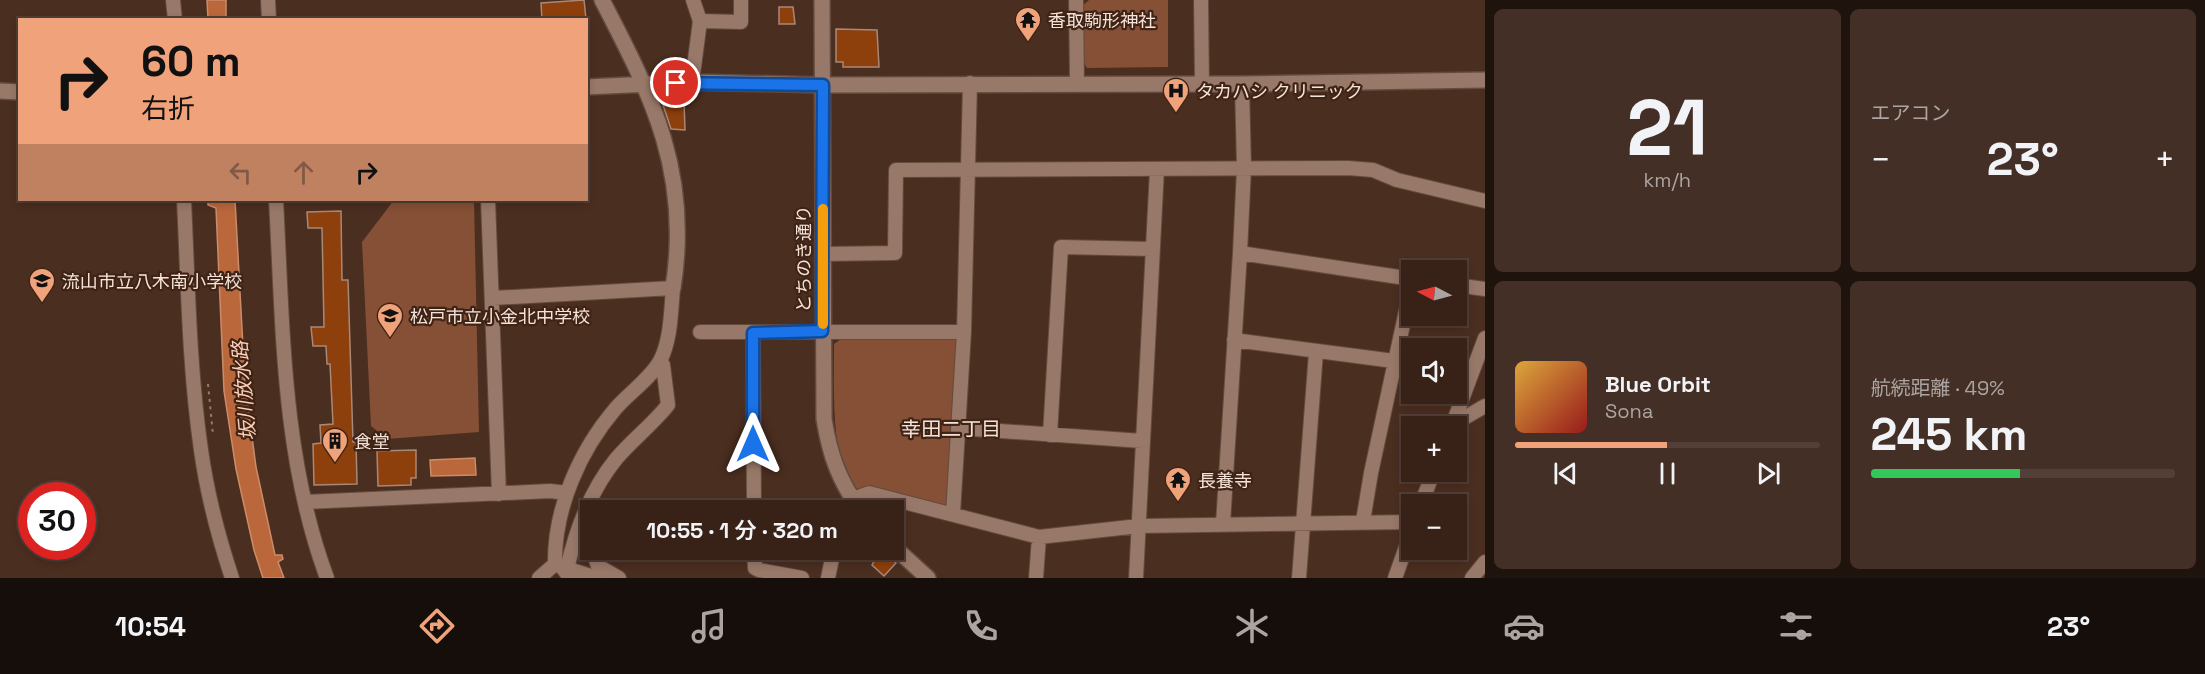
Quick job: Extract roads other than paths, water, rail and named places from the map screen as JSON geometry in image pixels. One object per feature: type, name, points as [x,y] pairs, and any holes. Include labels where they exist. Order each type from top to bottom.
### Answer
[{"type":"street","points":[[173,0],[175,18]]},
{"type":"street","points":[[268,0],[269,18]]},
{"type":"street","points":[[564,569],[557,529],[567,493],[582,460],[606,420],[660,361],[668,332],[677,267],[675,188],[671,164],[659,122],[602,0]]},
{"type":"street","points":[[692,82],[700,21],[693,0]]},
{"type":"street","points":[[700,21],[741,21],[741,0]]},
{"type":"street","name":"とちのき通り","points":[[822,0],[824,419],[829,449],[849,500]]},
{"type":"street","points":[[1076,0],[1077,84]]},
{"type":"street","points":[[1202,0],[1202,83]]},
{"type":"street","points":[[588,87],[692,82],[823,85],[1242,84],[1485,80]]},
{"type":"street","points":[[953,514],[964,332],[970,83]]},
{"type":"street","points":[[1223,524],[1244,168],[1242,84]]},
{"type":"street","points":[[0,91],[18,92]]},
{"type":"street","points":[[823,254],[895,253],[896,170],[1348,168],[1373,170],[1397,180],[1485,201]]},
{"type":"street","points":[[1136,578],[1156,169]]},
{"type":"street","points":[[184,201],[194,389],[201,450],[211,506],[232,578]]},
{"type":"street","points":[[276,201],[286,394],[292,444],[299,482],[318,554],[327,578]]},
{"type":"street","points":[[488,201],[499,494]]},
{"type":"street","points":[[1050,435],[1061,247],[1152,249]]},
{"type":"street","points":[[1240,253],[1401,279]]},
{"type":"street","points":[[1467,287],[1485,290]]},
{"type":"street","points":[[493,298],[673,288]]},
{"type":"street","points":[[1363,521],[1402,326]]},
{"type":"street","points":[[700,332],[964,332]]},
{"type":"street","points":[[753,333],[754,500]]},
{"type":"street","points":[[1456,416],[1485,338]]},
{"type":"street","points":[[1234,340],[1394,361]]},
{"type":"street","points":[[1299,578],[1316,352]]},
{"type":"street","points":[[596,500],[616,459],[668,405],[663,365],[660,361]]},
{"type":"street","points":[[1467,417],[1485,406]]},
{"type":"street","points":[[958,428],[1142,441]]},
{"type":"street","points":[[305,502],[550,491],[567,493]]},
{"type":"street","points":[[860,500],[869,493],[897,500]]},
{"type":"street","points":[[904,502],[1039,537],[1139,526],[1401,522]]},
{"type":"street","points":[[564,569],[580,533]]},
{"type":"street","points":[[1036,578],[1039,537]]},
{"type":"street","points":[[904,557],[928,578]]},
{"type":"street","points":[[596,560],[598,566],[619,578]]},
{"type":"street","points":[[754,560],[755,568],[759,570],[802,578]]},
{"type":"street","points":[[828,578],[832,560]]},
{"type":"street","points":[[1395,578],[1401,560]]},
{"type":"street","points":[[1472,578],[1485,562]]},
{"type":"street","points":[[540,578],[564,569],[597,578]]},
{"type":"water","points":[[207,0],[226,0],[226,18],[208,18]]},
{"type":"water","name":"坂川放水路","points":[[208,201],[235,201],[245,384],[256,467],[275,555],[282,555],[283,559],[278,562],[284,578],[263,578],[254,550],[236,469],[224,391],[216,208],[208,205]]},
{"type":"water","points":[[475,458],[476,475],[431,476],[430,460]]},
{"type":"place","name":"香取駒形神社","points":[[1028,43]]},
{"type":"place","name":"タカハシ クリニック","points":[[1176,114]]},
{"type":"place","name":"流山市立八木南小学校","points":[[42,304]]},
{"type":"place","name":"松戸市立小金北中学校","points":[[390,339]]},
{"type":"place","name":"食堂","points":[[335,464]]},
{"type":"place","name":"長養寺","points":[[1178,503]]},
{"type":"district","name":"幸田二丁目","points":[[951,429]]}]
